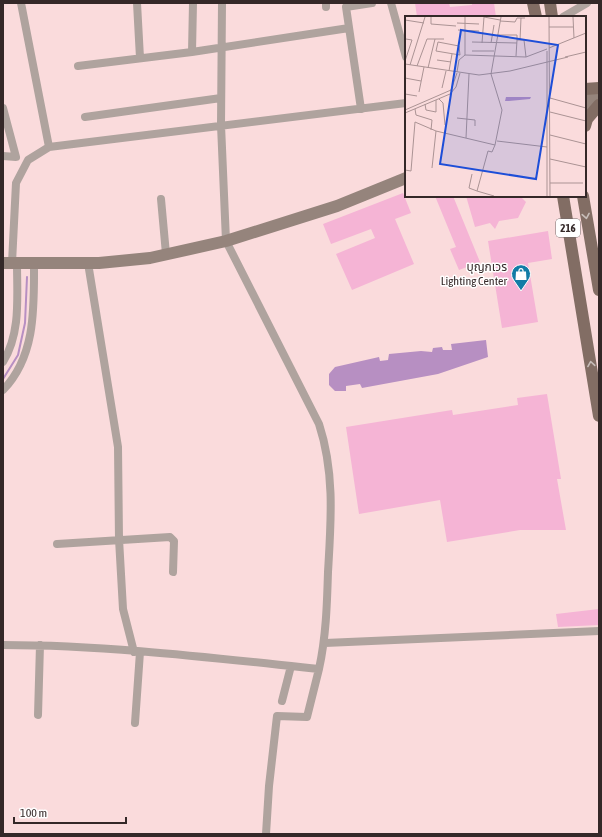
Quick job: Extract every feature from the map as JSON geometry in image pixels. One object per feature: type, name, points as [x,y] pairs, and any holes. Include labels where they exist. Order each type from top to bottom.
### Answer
[{"type":"main road","points":[[534,3],[536,16]]},
{"type":"main road","points":[[550,3],[552,16]]},
{"type":"main road","points":[[586,89],[599,88]]},
{"type":"main road","points":[[586,98],[599,92]]},
{"type":"main road","points":[[586,108],[599,102]]},
{"type":"main road","points":[[586,122],[587,119],[599,105]]},
{"type":"main road","points":[[11,263],[34,264],[125,262],[166,254],[226,241],[337,206],[405,178]]},
{"type":"main road","name":"216","points":[[563,197],[599,416]]},
{"type":"main road","name":"216","points":[[583,197],[599,290]]},
{"type":"street","points":[[21,3],[49,147]]},
{"type":"street","points":[[137,3],[140,58]]},
{"type":"street","points":[[192,52],[193,3]]},
{"type":"street","points":[[222,3],[221,126],[226,241],[319,424],[327,450],[332,498],[325,643],[307,717],[278,716],[269,786],[266,834]]},
{"type":"street","points":[[361,109],[346,5],[370,3]]},
{"type":"street","points":[[391,3],[405,53]]},
{"type":"street","points":[[565,16],[587,3]]},
{"type":"street","points":[[78,66],[192,52],[350,28]]},
{"type":"street","points":[[85,116],[221,98]]},
{"type":"street","points":[[3,362],[10,352],[16,322],[11,263],[16,183],[28,160],[49,147],[405,103]]},
{"type":"street","points":[[3,108],[16,157],[3,156]]},
{"type":"street","points":[[161,199],[166,254]]},
{"type":"street","points":[[88,263],[118,447],[119,539],[123,609],[137,652],[135,723]]},
{"type":"street","points":[[3,390],[16,373],[25,356],[30,338],[34,264]]},
{"type":"street","points":[[57,544],[119,539],[172,538],[174,541],[173,572]]},
{"type":"street","points":[[325,643],[599,631]]},
{"type":"street","points":[[3,645],[40,645],[137,652],[319,668]]},
{"type":"street","points":[[38,714],[40,645]]},
{"type":"street","points":[[282,701],[291,666]]},
{"type":"shaded area","points":[[486,340],[488,357],[438,374],[362,388],[360,384],[346,386],[346,391],[335,391],[329,385],[329,374],[335,367],[379,357],[380,361],[388,360],[389,354],[421,351],[432,352],[433,348],[442,347],[443,350],[452,350],[451,344]]},
{"type":"building","points":[[415,3],[449,3],[450,7],[472,5],[472,3],[494,3],[496,16],[417,16]]},
{"type":"building","points":[[403,193],[411,213],[395,219],[414,264],[352,290],[336,254],[375,238],[371,229],[331,244],[323,224]]},
{"type":"building","points":[[435,197],[453,197],[480,262],[459,270],[450,249],[456,247]]},
{"type":"building","points":[[466,197],[521,197],[526,202],[518,218],[499,221],[495,229],[490,223],[475,227]]},
{"type":"building","points":[[548,231],[552,259],[528,263],[538,322],[502,328],[488,241]]},
{"type":"building","points":[[547,394],[561,479],[557,479],[566,530],[520,530],[447,542],[440,500],[359,514],[346,427],[452,410],[453,415],[518,405],[517,398]]},
{"type":"building","points":[[599,609],[599,625],[558,627],[556,614]]},
{"type":"waterway","points":[[3,379],[18,355],[25,323],[27,277]]},
{"type":"place","name":"บุญกเวร Lighting Center","points":[[521,291]]}]
